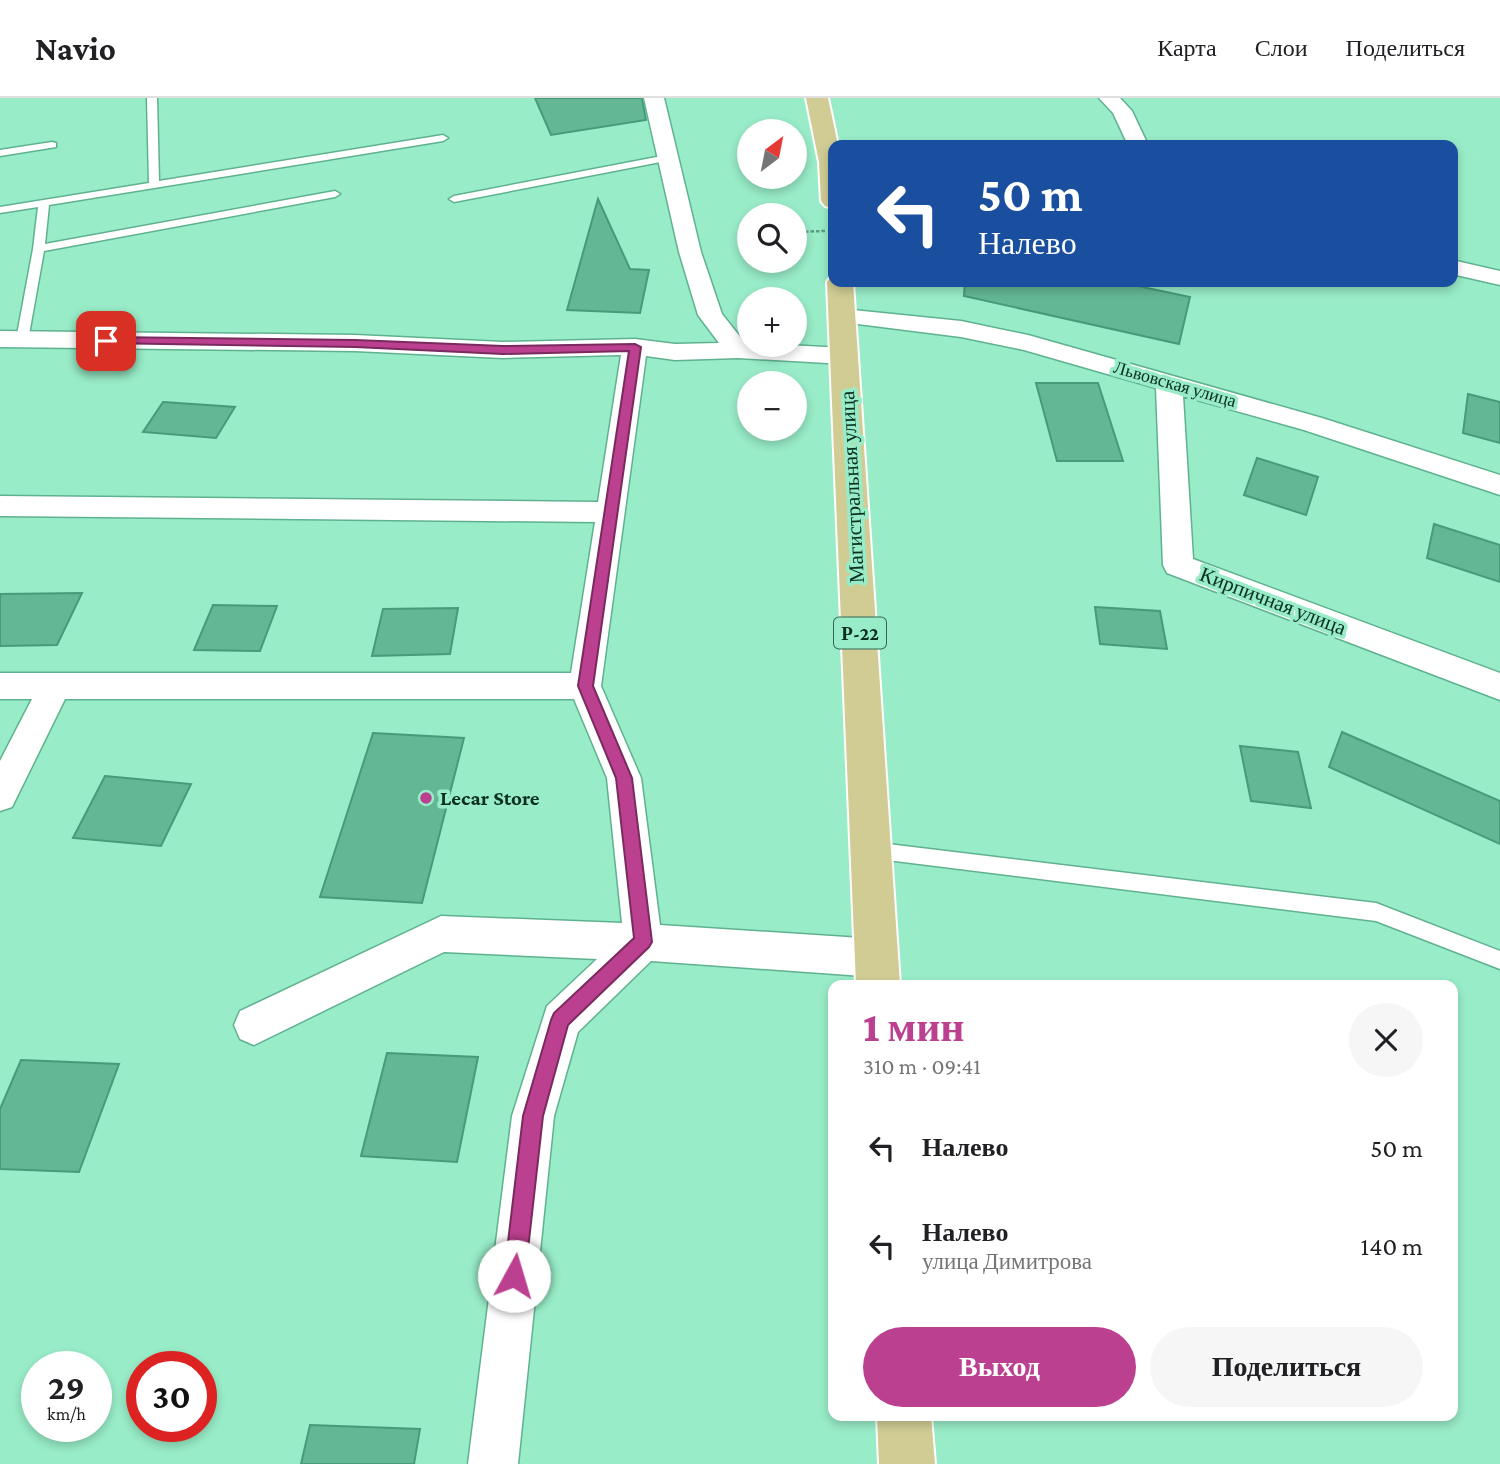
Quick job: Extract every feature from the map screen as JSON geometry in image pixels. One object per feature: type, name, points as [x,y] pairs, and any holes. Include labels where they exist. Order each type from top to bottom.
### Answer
[{"type":"highway","points":[[817,98],[828,152]]},
{"type":"highway","name":"Магистральная улица","points":[[840,287],[878,972]]},
{"type":"highway","points":[[904,1421],[907,1464]]},
{"type":"street","points":[[654,98],[690,252],[710,315],[737,349]]},
{"type":"street","points":[[1110,98],[1122,111],[1136,140]]},
{"type":"street","points":[[1458,268],[1500,278]]},
{"type":"street","name":"Львовская улица","points":[[843,316],[961,329],[1015,340],[1313,424],[1500,485]]},
{"type":"street","points":[[11,340],[355,343],[503,350],[635,347],[676,352],[737,350]]},
{"type":"street","points":[[635,347],[585,686],[624,778],[643,942]]},
{"type":"street","points":[[807,354],[845,356]]},
{"type":"street","name":"Кирпичная улица","points":[[1169,383],[1178,565],[1500,687]]},
{"type":"street","points":[[0,506],[611,512]]},
{"type":"street","points":[[0,796],[55,685]]},
{"type":"street","points":[[0,686],[585,686]]},
{"type":"street","points":[[254,1025],[441,933],[643,942],[878,972]]},
{"type":"street","points":[[493,1464],[533,1116],[561,1020],[643,942]]},
{"type":"lane","points":[[152,98],[154,184]]},
{"type":"lane","points":[[0,210],[443,138]]},
{"type":"lane","points":[[0,153],[52,145]]},
{"type":"lane","points":[[454,199],[667,159]]},
{"type":"lane","points":[[39,249],[335,194]]},
{"type":"lane","points":[[11,340],[39,249],[44,202]]},
{"type":"lane","points":[[871,850],[1376,912],[1500,960]]},
{"type":"path","points":[[807,232],[828,231]]},
{"type":"building","points":[[535,98],[642,98],[646,120],[551,135]]},
{"type":"building","points":[[598,199],[630,269],[649,270],[640,313],[567,310]]},
{"type":"building","points":[[965,287],[1143,287],[1190,297],[1179,344],[964,296]]},
{"type":"building","points":[[1036,383],[1098,383],[1123,461],[1057,461]]},
{"type":"building","points":[[1468,394],[1500,402],[1500,443],[1463,433]]},
{"type":"building","points":[[163,402],[235,407],[216,438],[143,432]]},
{"type":"building","points":[[1257,458],[1318,477],[1306,515],[1244,495]]},
{"type":"building","points":[[1434,524],[1500,545],[1500,582],[1427,558]]},
{"type":"building","points":[[82,593],[57,645],[0,646],[0,594]]},
{"type":"building","points":[[213,605],[277,606],[260,651],[194,650]]},
{"type":"building","points":[[1095,607],[1160,611],[1167,649],[1100,644]]},
{"type":"building","points":[[458,608],[450,654],[372,656],[383,609]]},
{"type":"building","points":[[1342,732],[1500,801],[1500,844],[1329,767]]},
{"type":"building","points":[[373,733],[464,738],[422,903],[320,897]]},
{"type":"building","points":[[1240,746],[1298,752],[1311,808],[1251,801]]},
{"type":"building","points":[[105,776],[191,784],[161,846],[73,838]]},
{"type":"building","points":[[387,1053],[478,1057],[457,1162],[361,1156]]},
{"type":"building","points":[[21,1060],[119,1064],[79,1172],[0,1169],[0,1109]]},
{"type":"building","points":[[310,1425],[420,1429],[414,1464],[301,1464]]},
{"type":"place","name":"Lecar Store","points":[[426,798]]},
{"type":"route","points":[[106,341],[355,343],[503,350],[635,347],[585,686],[624,778],[643,942],[561,1020],[533,1116],[514,1276]]}]
